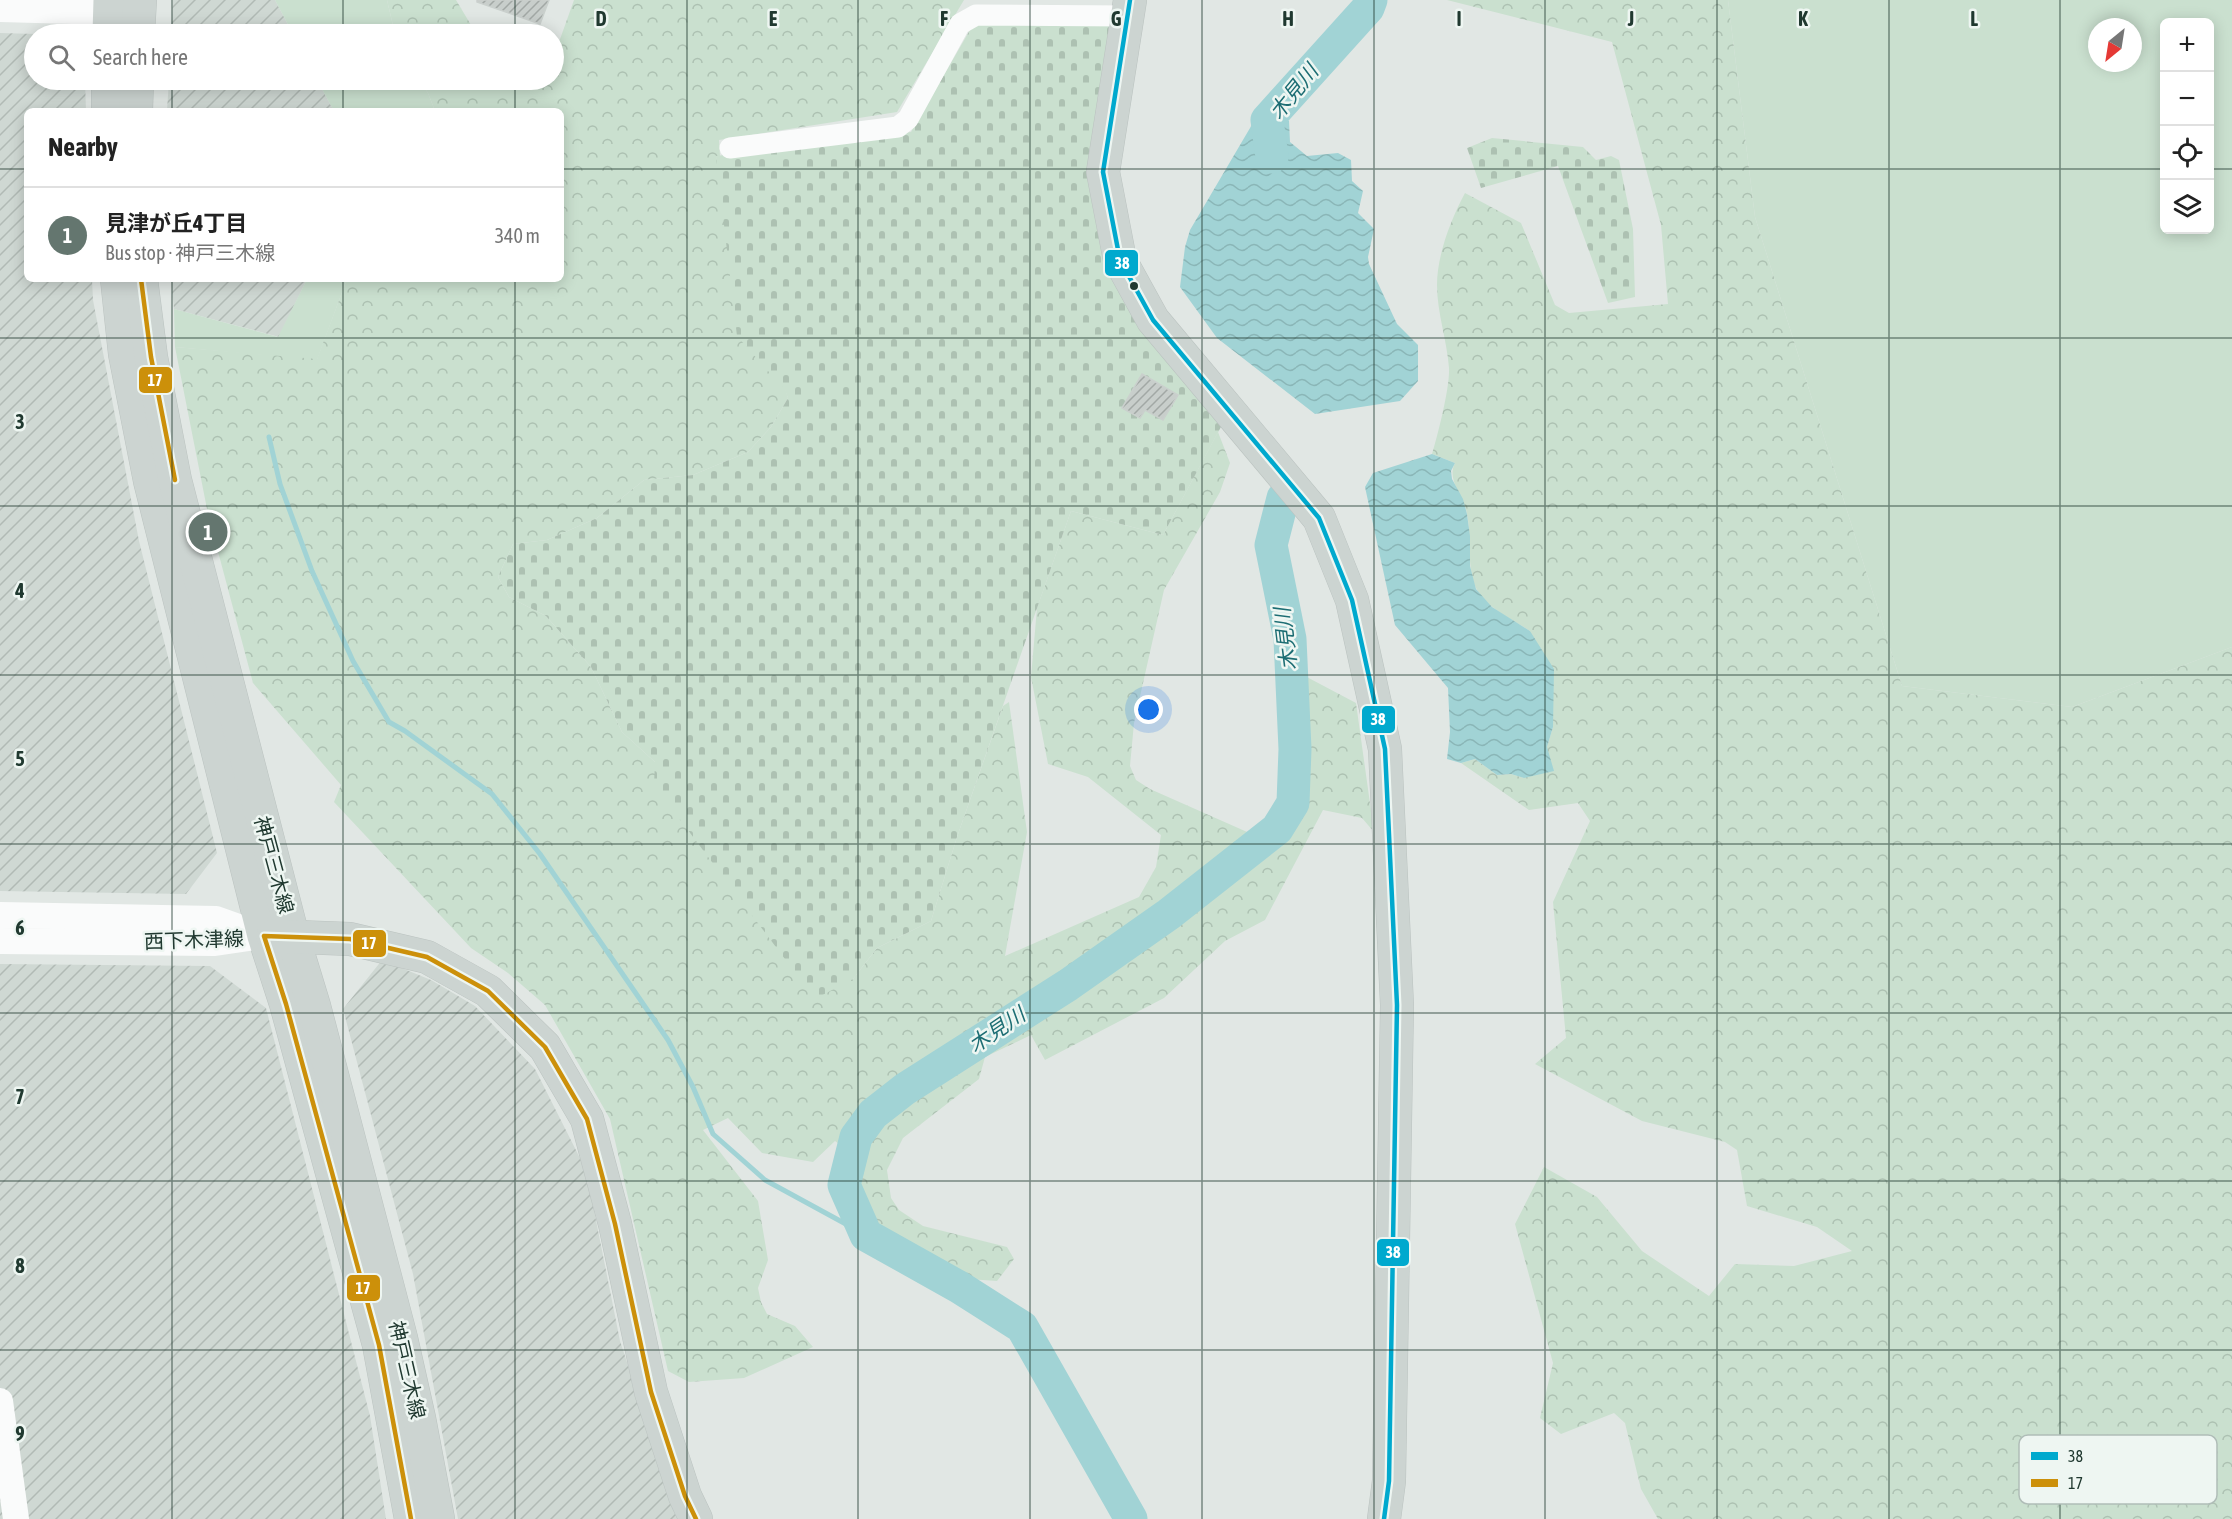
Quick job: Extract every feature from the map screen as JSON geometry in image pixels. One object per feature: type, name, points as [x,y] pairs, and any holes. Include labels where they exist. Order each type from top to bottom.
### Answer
[{"type":"main road","points":[[124,8],[133,24]]},
{"type":"main road","points":[[1129,8],[1103,172],[1120,260],[1153,320],[1319,518],[1352,600],[1385,749],[1397,1005],[1389,1481],[1384,1519]]},
{"type":"main road","points":[[108,90],[108,108]]},
{"type":"main road","points":[[136,108],[137,90]]},
{"type":"main road","name":"神戸三木線","points":[[117,282],[125,354],[150,481],[279,936],[314,1006],[401,1338],[438,1519]]},
{"type":"main road","name":"神戸三木線","points":[[141,282],[151,357],[175,480],[279,936],[286,1004],[379,1345],[411,1519]]},
{"type":"main road","points":[[279,936],[350,939],[427,957],[488,991],[545,1047],[587,1119],[615,1224],[651,1392],[685,1496],[696,1519]]},
{"type":"street","points":[[0,9],[124,8]]},
{"type":"street","points":[[730,148],[898,127],[909,119],[960,24],[976,15],[1129,8]]},
{"type":"street","name":"西下木津線","points":[[0,915],[216,919],[279,936]]},
{"type":"street","name":"西下木津線","points":[[0,941],[215,943],[279,936]]},
{"type":"street","points":[[0,1401],[16,1519]]},
{"type":"shaded area","points":[[173,0],[275,0],[288,24],[172,24]]},
{"type":"shaded area","points":[[0,33],[24,34],[24,90],[85,90],[86,108],[24,108],[24,282],[92,282],[93,300],[139,541],[217,853],[186,894],[0,891]]},
{"type":"shaded area","points":[[168,90],[322,90],[332,108],[167,108]]},
{"type":"shaded area","points":[[171,282],[306,282],[279,337],[174,309]]},
{"type":"shaded area","points":[[382,960],[431,980],[475,1006],[535,1069],[586,1170],[620,1341],[679,1519],[458,1519],[413,1274],[343,1009]]},
{"type":"shaded area","points":[[0,964],[210,966],[266,1008],[370,1416],[386,1519],[0,1519]]},
{"type":"green space","points":[[275,0],[387,0],[393,24],[288,24]]},
{"type":"green space","points":[[387,0],[456,0],[470,24],[393,24]]},
{"type":"green space","points":[[574,0],[964,0],[897,112],[719,140],[720,156],[716,156],[788,398],[771,427],[748,452],[693,475],[644,480],[597,518],[547,540],[513,544],[498,577],[509,597],[546,616],[591,667],[622,732],[655,762],[853,979],[877,948],[931,921],[957,837],[1003,706],[1009,702],[1027,832],[1005,956],[1139,897],[1156,867],[1161,835],[1088,777],[1048,764],[1031,677],[1037,608],[1071,511],[1163,535],[1218,432],[1230,463],[1220,492],[1164,590],[1134,723],[1130,766],[1136,780],[1150,789],[1281,847],[1304,803],[1303,675],[1356,703],[1374,832],[1362,818],[1323,810],[1265,920],[1225,941],[1164,998],[1045,1060],[1031,1035],[985,1057],[979,1079],[903,1138],[887,1170],[891,1198],[899,1210],[923,1226],[1007,1247],[1014,1259],[997,1281],[968,1279],[877,1227],[855,1189],[860,1159],[835,1141],[813,1162],[762,1153],[728,1118],[703,1130],[758,1201],[768,1260],[758,1288],[767,1314],[795,1326],[813,1347],[744,1378],[689,1382],[668,1371],[610,1119],[545,1005],[508,973],[471,948],[334,802],[341,785],[253,683],[208,514],[175,347],[317,359],[346,282],[564,282],[564,108],[434,108],[426,90],[564,90],[564,28]]},
{"type":"green space","points":[[1447,0],[1728,0],[1755,217],[1902,686],[2072,707],[2232,647],[2232,1519],[1658,1519],[1641,1489],[1625,1423],[1614,1413],[1561,1434],[1540,1418],[1553,1363],[1515,1224],[1544,1167],[1597,1197],[1642,1251],[1709,1296],[1735,1264],[1794,1266],[1852,1251],[1817,1227],[1747,1206],[1737,1150],[1725,1142],[1642,1121],[1535,1064],[1566,1038],[1553,902],[1590,821],[1578,803],[1529,810],[1461,763],[1475,759],[1497,775],[1511,774],[1524,778],[1547,747],[1553,727],[1530,631],[1493,607],[1476,588],[1471,570],[1467,514],[1454,482],[1455,463],[1432,454],[1449,376],[1437,295],[1439,262],[1450,226],[1465,193],[1521,223],[1555,305],[1569,313],[1668,304],[1661,225],[1612,42]]},
{"type":"green space","points":[[1728,0],[2232,0],[2232,647],[2072,707],[1902,686],[1755,217]]},
{"type":"green space","points":[[974,23],[1115,24],[1098,229],[1222,425],[1163,535],[1071,511],[957,837],[931,921],[877,948],[853,979],[815,999],[654,785],[655,762],[622,732],[591,667],[546,616],[509,597],[498,577],[513,544],[547,540],[597,518],[644,480],[693,475],[748,452],[771,427],[788,398],[785,390],[737,336],[716,156],[911,132]]},
{"type":"green space","points":[[322,90],[426,90],[434,108],[332,108]]},
{"type":"green space","points":[[1492,138],[1583,147],[1596,160],[1611,156],[1619,160],[1633,229],[1635,297],[1608,303],[1558,166],[1481,188],[1467,148]]},
{"type":"green space","points":[[306,282],[346,282],[317,360],[175,347],[174,309],[278,337]]},
{"type":"water","points":[[1260,111],[1289,121],[1290,142],[1307,156],[1338,153],[1351,160],[1352,181],[1363,191],[1358,213],[1374,229],[1368,257],[1369,264],[1397,324],[1418,345],[1418,381],[1400,401],[1315,414],[1217,338],[1180,287],[1185,247],[1190,230]]},
{"type":"water","points":[[1432,454],[1455,463],[1451,471],[1452,479],[1463,499],[1467,514],[1470,566],[1476,589],[1492,607],[1530,631],[1554,669],[1553,727],[1547,747],[1554,771],[1524,778],[1511,774],[1497,775],[1475,759],[1461,763],[1447,759],[1450,732],[1448,688],[1395,625],[1365,487],[1373,473]]},
{"type":"building","points":[[477,0],[549,0],[540,24],[477,2]]},
{"type":"building","points":[[1142,374],[1178,395],[1163,420],[1145,410],[1140,418],[1122,408]]},
{"type":"waterway","name":"木見川","points":[[1272,157],[1267,120],[1368,8],[1371,0]]},
{"type":"waterway","points":[[269,437],[280,484],[312,571],[353,661],[389,722],[492,794],[540,854],[668,1040],[693,1087],[713,1134],[765,1180],[866,1235]]},
{"type":"waterway","name":"木見川","points":[[1131,1519],[1022,1327],[959,1287],[866,1235],[844,1185],[856,1137],[873,1114],[905,1089],[1068,985],[1169,914],[1277,829],[1293,803],[1295,749],[1290,639],[1271,545],[1283,498]]},
{"type":"transit line","name":"38","points":[[1130,0],[1103,172],[1120,260],[1153,320],[1319,518],[1352,600],[1385,749],[1397,1005],[1389,1481],[1384,1519]]},
{"type":"transit line","name":"17","points":[[141,282],[151,357],[175,480]]},
{"type":"transit line","name":"17","points":[[411,1519],[379,1345],[286,1004],[264,936],[350,939],[427,957],[488,991],[545,1047],[587,1119],[615,1224],[651,1392],[685,1496],[696,1519]]},
{"type":"place","name":"見津が丘4丁目","points":[[208,532]]}]
